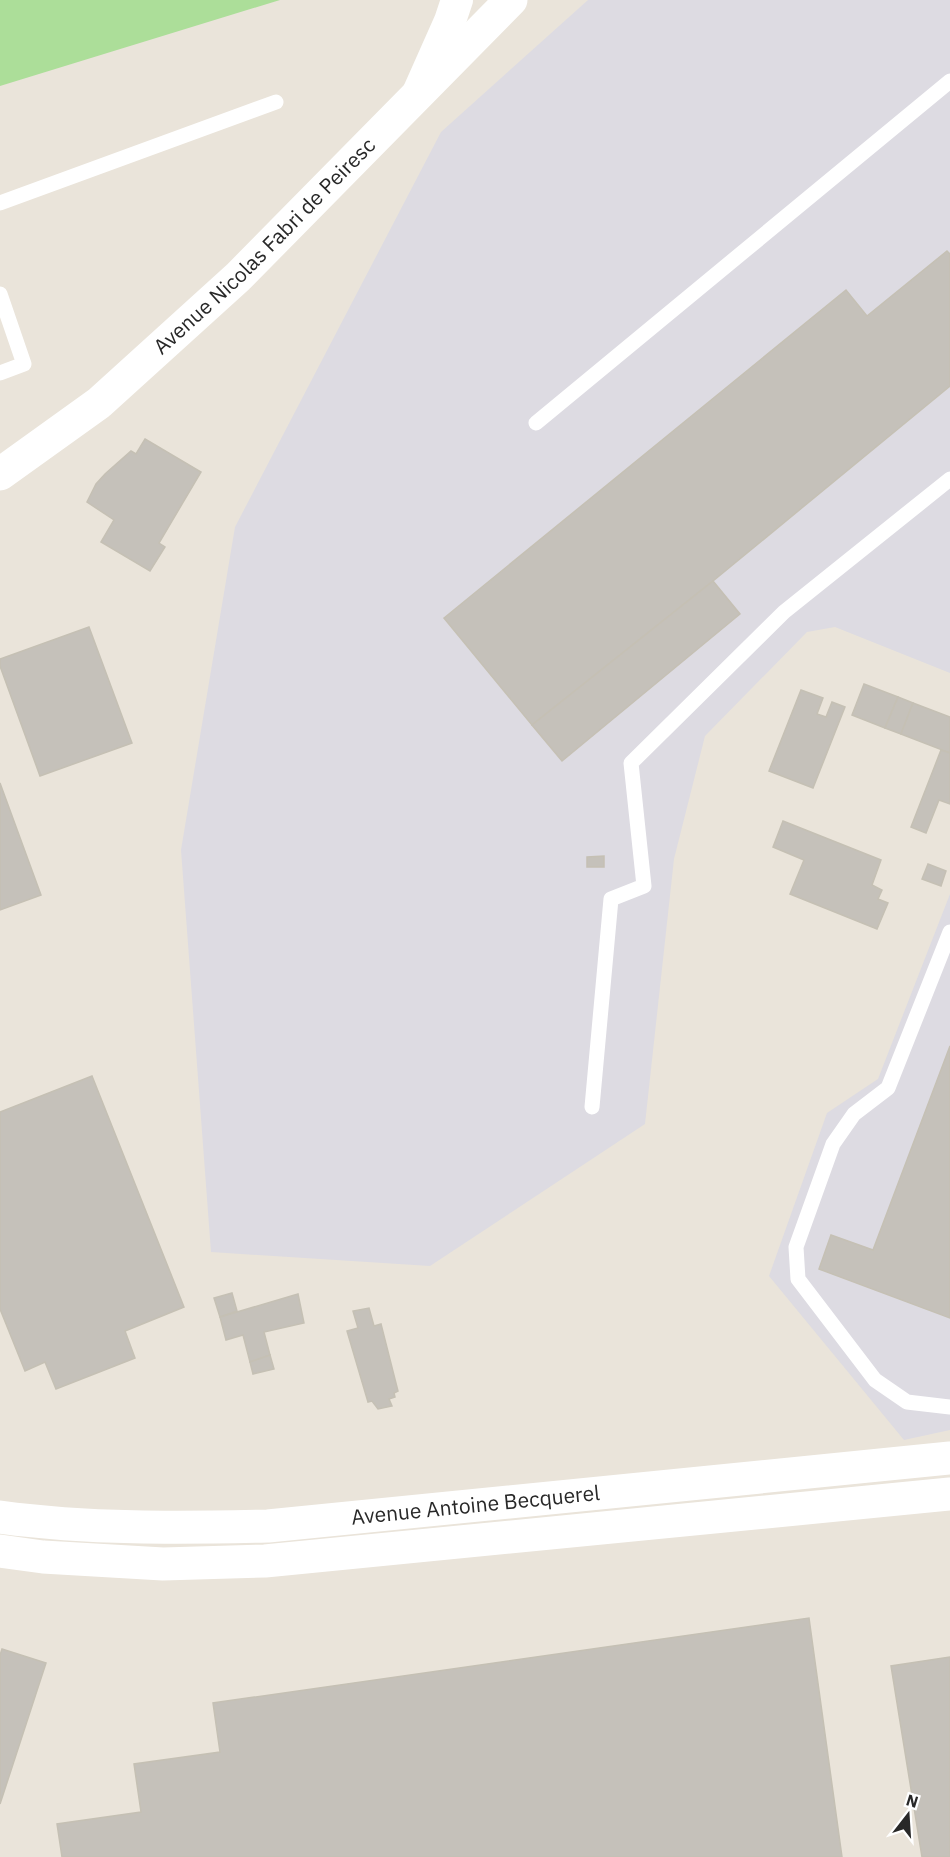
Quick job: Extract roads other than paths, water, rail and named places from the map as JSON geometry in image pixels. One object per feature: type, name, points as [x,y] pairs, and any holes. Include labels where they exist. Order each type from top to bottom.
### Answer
[{"type":"main road","name":"Avenue Nicolas Fabri de Peiresc","points":[[0,474],[99,403],[230,285],[511,0]]},
{"type":"main road","name":"Avenue Antoine Becquerel","points":[[0,1517],[103,1527],[268,1526],[950,1458]]},
{"type":"main road","name":"Avenue Antoine Becquerel","points":[[0,1551],[43,1557],[163,1564],[265,1561],[950,1494]]},
{"type":"street","points":[[416,97],[457,0]]},
{"type":"lane","points":[[536,423],[950,81]]},
{"type":"lane","points":[[0,203],[276,102]]},
{"type":"lane","points":[[0,294],[24,364],[0,373]]},
{"type":"lane","points":[[592,1107],[611,899],[644,886],[631,763],[784,612],[950,479]]},
{"type":"lane","points":[[950,932],[888,1088],[854,1114],[833,1144],[796,1247],[798,1279],[875,1380],[907,1402],[950,1407]]},
{"type":"lane","points":[[782,1473],[950,1443]]}]
